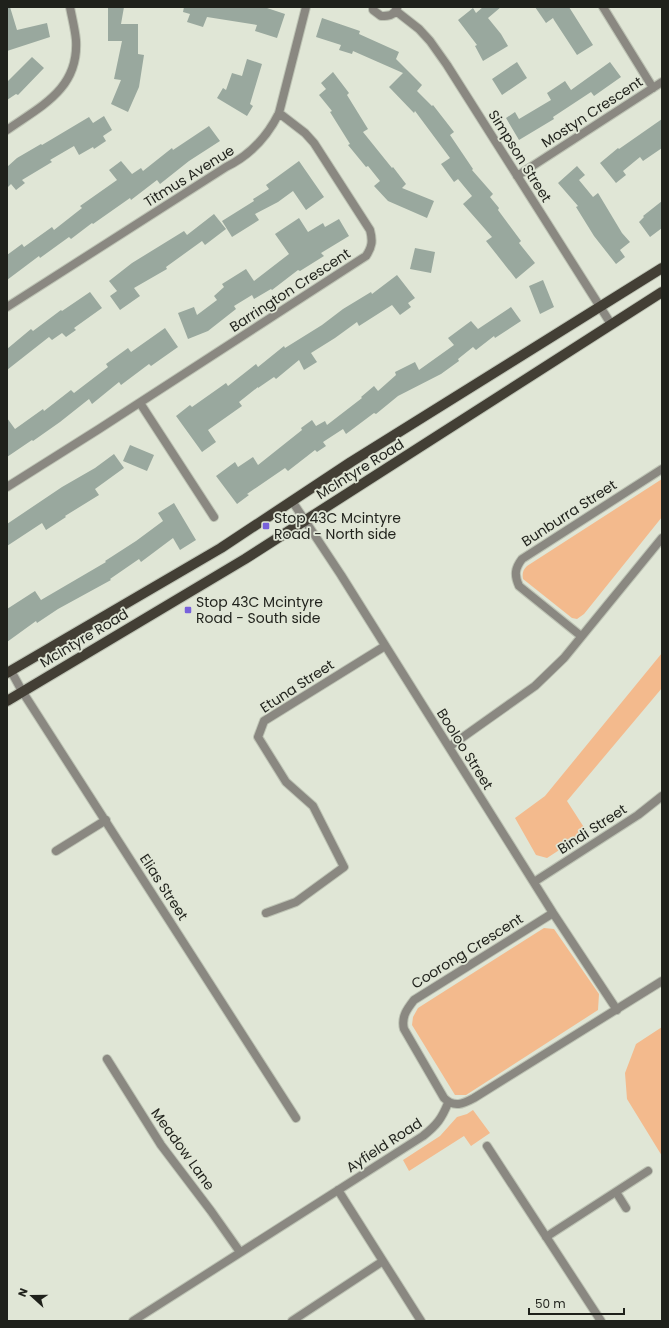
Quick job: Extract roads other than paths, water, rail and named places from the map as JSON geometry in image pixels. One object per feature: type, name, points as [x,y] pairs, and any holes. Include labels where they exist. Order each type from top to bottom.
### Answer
[{"type":"main road","name":"McIntyre Road","points":[[9,672],[221,548],[351,462],[662,268]]},
{"type":"main road","name":"McIntyre Road","points":[[7,701],[304,521],[662,292]]},
{"type":"street","points":[[7,130],[45,105],[55,96],[68,78],[74,62],[76,47],[75,32],[70,7]]},
{"type":"street","name":"Titmus Avenue","points":[[7,307],[242,159],[257,146],[265,137],[278,113],[306,7]]},
{"type":"street","points":[[373,7],[374,10],[381,16],[390,16],[396,9]]},
{"type":"street","points":[[603,7],[653,88]]},
{"type":"street","name":"Simpson Street","points":[[396,9],[430,41],[611,324]]},
{"type":"street","name":"Mostyn Crescent","points":[[517,176],[662,82]]},
{"type":"street","name":"Barrington Crescent","points":[[7,487],[366,256],[370,248],[372,238],[370,230],[314,143],[305,133],[278,113]]},
{"type":"street","points":[[140,402],[214,517]]},
{"type":"street","name":"Bunburra Street","points":[[581,636],[518,586],[515,572],[517,565],[522,559],[662,469]]},
{"type":"street","name":"Booloo Street","points":[[292,501],[341,575],[553,913],[618,1010]]},
{"type":"street","points":[[449,747],[535,686],[564,658],[662,538]]},
{"type":"street","name":"Etuna Street","points":[[266,913],[296,902],[344,867],[313,806],[286,782],[258,737],[264,721],[385,646]]},
{"type":"street","name":"Elias Street","points":[[9,672],[106,820],[296,1118]]},
{"type":"street","name":"Bindi Street","points":[[534,882],[638,815],[662,796]]},
{"type":"street","points":[[56,851],[106,820]]},
{"type":"street","name":"Coorong Crescent","points":[[448,1102],[444,1098],[404,1029],[402,1024],[406,1009],[414,1000],[553,913]]},
{"type":"street","points":[[448,1102],[456,1105],[464,1104],[618,1010],[662,981]]},
{"type":"street","name":"Meadow Lane","points":[[107,1058],[161,1145],[240,1252]]},
{"type":"street","name":"Ayfield Road","points":[[133,1321],[423,1136],[441,1119],[448,1102]]},
{"type":"street","points":[[488,1146],[601,1321]]},
{"type":"street","points":[[546,1237],[648,1171]]},
{"type":"street","points":[[338,1190],[421,1321]]},
{"type":"street","points":[[616,1192],[626,1208]]},
{"type":"street","points":[[292,1321],[383,1261]]},
{"type":"place","name":"Stop 43C Mcintyre Road - North side","points":[[266,526]]},
{"type":"place","name":"Stop 43C Mcintyre Road - South side","points":[[188,610]]}]
